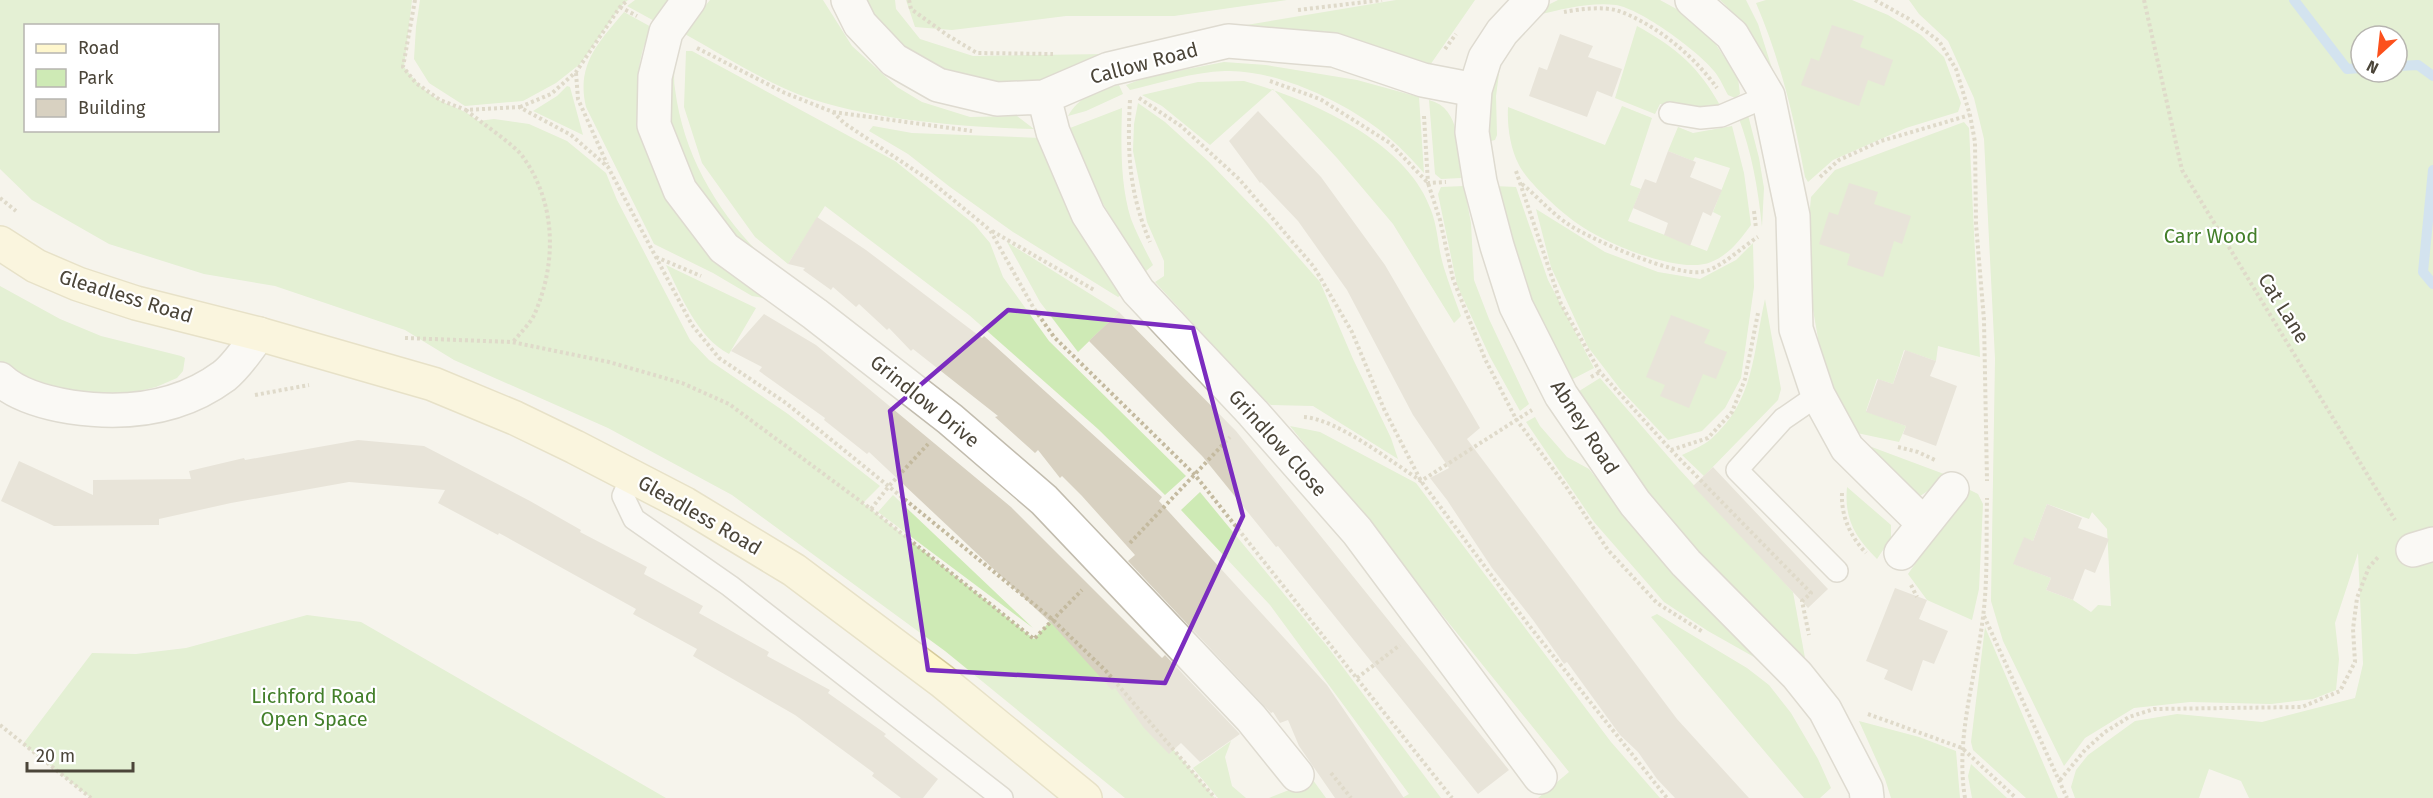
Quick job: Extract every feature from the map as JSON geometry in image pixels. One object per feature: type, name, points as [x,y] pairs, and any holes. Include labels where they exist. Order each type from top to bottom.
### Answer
[{"type":"main road","name":"Gleadless Road","points":[[0,243],[36,266],[78,284],[136,303],[259,334],[433,384],[515,418],[632,476],[709,517],[794,570],[942,681],[1085,798]]},
{"type":"street","name":"Grindlow Drive","points":[[689,0],[666,32],[655,77],[654,125],[680,190],[724,248],[815,314],[950,419],[1044,500],[1251,718],[1297,775]]},
{"type":"street","name":"Callow Road","points":[[848,0],[860,24],[894,60],[938,85],[997,99],[1044,97],[1109,69],[1228,41],[1334,50],[1423,80],[1475,90]]},
{"type":"street","points":[[1692,0],[1732,35],[1768,96],[1792,216],[1796,329],[1818,395],[1847,448],[1924,524]]},
{"type":"street","name":"Abney Road","points":[[1545,7],[1502,32],[1485,58],[1475,90],[1472,132],[1480,182],[1516,306],[1561,395],[1635,502],[1686,563],[1797,675],[1825,710],[1866,789],[1867,798]]},
{"type":"street","name":"Grindlow Close","points":[[1044,97],[1059,148],[1088,214],[1138,291],[1252,413],[1357,531],[1540,777]]},
{"type":"street","points":[[0,379],[45,403],[104,412],[144,409],[186,398],[224,376],[239,361],[259,334]]},
{"type":"street","points":[[1894,564],[1924,524],[1944,475]]},
{"type":"lane","points":[[1670,113],[1700,118],[1721,116],[1768,96]]},
{"type":"lane","points":[[1818,395],[1784,419],[1737,470],[1837,570]]},
{"type":"lane","points":[[632,476],[623,496],[634,519],[730,586],[1002,798]]},
{"type":"path","points":[[415,0],[404,67],[416,83],[440,100],[466,110],[522,154],[542,189],[550,222],[549,269],[535,315],[512,342]]},
{"type":"path","points":[[466,110],[519,107],[550,94],[576,72],[620,7],[628,0]]},
{"type":"path","points":[[1875,0],[1909,19],[1939,41],[1956,69],[1970,115],[1975,142],[1976,224],[1987,387],[1987,492],[1983,615],[1962,748],[1962,779],[1965,798]]},
{"type":"path","name":"Cat Lane","points":[[2144,0],[2182,170],[2409,549]]},
{"type":"path","points":[[620,7],[785,93],[833,112],[903,124],[983,132]]},
{"type":"path","points":[[1545,7],[1618,10],[1654,28],[1703,68],[1731,110]]},
{"type":"path","points":[[576,72],[578,99],[608,167],[692,325],[719,358],[786,403],[1052,619],[1106,671],[1215,798]]},
{"type":"path","points":[[1264,79],[1320,99],[1390,143],[1428,183],[1440,220],[1453,279],[1485,359],[1516,419],[1421,481]]},
{"type":"path","points":[[1122,98],[1131,93],[1181,126],[1239,179],[1314,267],[1352,332],[1384,409],[1421,481],[1603,721],[1667,798]]},
{"type":"path","points":[[519,107],[571,135],[608,167]]},
{"type":"path","points":[[833,112],[844,123],[929,180],[990,230],[1054,337],[1195,475],[1452,798]]},
{"type":"path","points":[[1428,183],[1521,182],[1569,225],[1598,241],[1674,268],[1700,272],[1724,262],[1792,216],[1802,194],[1839,160],[1881,141],[1970,115]]},
{"type":"path","points":[[1513,164],[1521,182],[1552,281],[1576,333],[1599,372],[1810,593],[1802,602],[1811,644]]},
{"type":"path","points":[[0,198],[22,216]]},
{"type":"path","points":[[1753,202],[1757,248]]},
{"type":"path","points":[[1671,450],[1708,438],[1732,412],[1745,379],[1759,312]]},
{"type":"path","points":[[394,337],[512,342],[609,362],[682,383],[729,404],[871,509],[1034,639],[1195,475],[1252,413]]},
{"type":"path","points":[[224,376],[251,396],[316,384]]},
{"type":"path","points":[[1316,418],[1338,428],[1421,481]]},
{"type":"path","points":[[871,509],[950,419]]},
{"type":"path","points":[[1896,446],[1918,452],[1944,475]]},
{"type":"path","points":[[1863,464],[1842,486],[1842,508],[1851,535],[1894,564],[1917,597]]},
{"type":"path","points":[[2060,780],[2085,750],[2105,732],[2129,717],[2154,709],[2302,707],[2340,692],[2355,662],[2353,629],[2357,598],[2369,567],[2409,549]]},
{"type":"path","points":[[1983,615],[2067,798]]},
{"type":"path","points":[[1357,678],[1427,624]]},
{"type":"path","points":[[1825,710],[1867,714],[1962,748],[2016,798]]},
{"type":"path","points":[[0,725],[91,798]]},
{"type":"highlighted area","points":[[1008,310],[1193,328],[1243,516],[1165,683],[928,670],[890,411]]},
{"type":"green space","points":[[0,0],[412,0],[404,67],[420,85],[439,100],[478,121],[494,119],[529,124],[567,141],[606,173],[617,200],[690,340],[709,360],[788,414],[880,486],[863,503],[1034,639],[1052,619],[1106,671],[1215,798],[1125,798],[945,651],[732,495],[608,428],[454,360],[405,330],[275,286],[204,274],[109,244],[32,200],[0,169]]},
{"type":"green space","points":[[420,0],[628,0],[620,7],[580,64],[556,83],[523,101],[465,106],[429,83],[414,59]]},
{"type":"green space","points":[[635,0],[672,0],[658,23],[627,6]]},
{"type":"green space","points":[[710,0],[823,0],[852,46],[897,87],[922,102],[970,117],[1017,116],[1034,129],[916,121],[855,111],[800,95],[755,74],[683,33]]},
{"type":"green space","points":[[858,0],[895,0],[896,9],[920,39],[973,56],[1108,54],[1094,67],[1006,91],[906,57]]},
{"type":"green space","points":[[906,0],[1287,0],[1174,16],[1066,16],[952,30],[915,27]]},
{"type":"green space","points":[[1396,0],[1475,0],[1428,68],[1163,39]]},
{"type":"green space","points":[[1558,0],[1660,0],[1682,12],[1709,34],[1738,78],[1740,94],[1735,98],[1728,95],[1716,74],[1706,63],[1668,32],[1640,14],[1616,5],[1596,4],[1538,15],[1542,8]]},
{"type":"green space","points":[[1720,0],[1746,0],[1758,24],[1782,100],[1748,34],[1731,10]]},
{"type":"green space","points":[[1766,0],[1852,0],[1888,15],[1921,35],[1944,57],[1961,103],[1958,112],[1906,128],[1833,160],[1808,182],[1779,67],[1756,3]]},
{"type":"green space","name":"Carr Wood","points":[[1909,0],[2433,0],[2433,798],[2249,798],[2241,781],[2209,769],[2199,798],[2075,798],[2071,787],[2076,770],[2088,755],[2135,721],[2177,714],[2262,722],[2355,698],[2363,664],[2358,553],[2335,623],[2339,659],[2336,690],[2313,699],[2271,704],[2190,702],[2134,708],[2085,738],[2064,766],[2003,641],[1991,601],[1995,359],[1984,139],[1974,98],[1948,41],[1919,14]],"holes":[[[2047,504],[2089,519],[2092,512],[2107,529],[2111,606],[2098,605],[2091,612],[2073,600],[2046,590],[2051,578],[2014,564],[2024,538],[2033,541]]]},
{"type":"green space","points":[[624,12],[653,28],[642,53],[637,101],[640,125],[654,171],[665,193],[692,233],[726,268],[764,298],[752,296],[713,273],[654,244],[586,107],[584,79],[587,67],[598,45]]},
{"type":"green space","points":[[1637,26],[1664,42],[1686,60],[1713,93],[1721,107],[1705,111],[1660,104],[1655,114],[1615,98]]},
{"type":"green space","points":[[686,51],[692,51],[895,161],[974,224],[990,243],[1003,277],[1049,341],[1186,476],[1165,495],[1098,429],[969,315],[825,206],[788,264],[755,237],[702,163],[684,107]]},
{"type":"green space","points":[[675,57],[674,85],[685,135],[693,156],[715,197],[742,235],[758,252],[755,255],[724,227],[687,173],[665,112]]},
{"type":"green space","points":[[1224,62],[1266,65],[1357,80],[1419,97],[1424,173],[1399,146],[1355,113],[1301,86],[1281,80],[1262,75],[1225,71],[1189,76],[1130,90],[1126,85],[1147,77]]},
{"type":"green space","points":[[1500,66],[1496,96],[1497,135],[1495,140],[1487,142],[1487,98]]},
{"type":"green space","points":[[1244,81],[1272,90],[1210,145],[1162,106],[1142,95],[1198,82]]},
{"type":"green space","points":[[1119,85],[1123,94],[1086,111],[1068,116],[1083,99]]},
{"type":"green space","points":[[567,86],[570,87],[583,135],[533,111],[557,96]]},
{"type":"green space","points":[[1275,91],[1353,126],[1401,163],[1419,185],[1431,210],[1444,268],[1461,316],[1454,323],[1393,224],[1337,158]]},
{"type":"green space","points":[[1429,100],[1448,112],[1453,121],[1461,178],[1441,179],[1435,174]]},
{"type":"green space","points":[[1138,103],[1165,122],[1209,162],[1269,224],[1320,282],[1353,359],[1391,438],[1398,459],[1313,406],[1271,405],[1258,394],[1155,282],[1164,276],[1164,261],[1147,222],[1133,151],[1134,124]]},
{"type":"green space","points":[[1622,106],[1652,118],[1630,185],[1641,189],[1628,221],[1707,251],[1721,216],[1713,212],[1730,168],[1695,157],[1693,161],[1668,151],[1678,127],[1693,133],[1732,126],[1744,173],[1751,225],[1729,251],[1711,262],[1698,265],[1664,261],[1626,249],[1574,221],[1530,181],[1519,165],[1511,144],[1508,107],[1605,145]]},
{"type":"green space","points":[[1122,108],[1123,178],[1127,206],[1153,265],[1146,271],[1093,185],[1070,128]]},
{"type":"green space","points":[[1748,115],[1764,188],[1762,227],[1754,171],[1738,116]]},
{"type":"green space","points":[[1964,122],[1969,128],[1980,357],[1938,346],[1936,361],[1904,350],[1893,384],[1877,379],[1866,411],[1906,426],[1899,442],[1857,433],[1837,404],[1822,361],[1805,264],[1811,197],[1835,170]]},
{"type":"green space","points":[[873,126],[912,133],[1041,138],[1056,183],[1083,234],[1126,292],[1118,297],[1013,232],[908,154],[869,131]]},
{"type":"green space","points":[[1464,186],[1471,223],[1474,280],[1489,319],[1529,404],[1520,411],[1490,357],[1457,285],[1438,194],[1441,187]]},
{"type":"green space","points":[[1494,186],[1516,187],[1548,280],[1594,368],[1569,381],[1535,317]]},
{"type":"green space","points":[[1536,209],[1605,252],[1658,272],[1700,279],[1736,260],[1753,243],[1754,287],[1741,378],[1725,408],[1702,431],[1668,440],[1621,390],[1588,347],[1551,267]]},
{"type":"green space","points":[[1007,242],[1119,312],[1078,352],[1040,302]]},
{"type":"green space","points":[[666,265],[756,308],[729,354],[718,347],[699,327]]},
{"type":"green space","points":[[0,286],[60,319],[101,336],[181,356],[185,358],[183,371],[177,378],[156,387],[109,398],[82,399],[0,369]]},
{"type":"green space","points":[[1765,299],[1781,389],[1778,400],[1704,476],[1682,455],[1711,439],[1736,408],[1750,374]]},
{"type":"green space","points":[[1600,378],[1679,469],[1793,592],[1805,658],[1741,601],[1674,532],[1576,393]]},
{"type":"green space","points":[[1535,417],[1567,457],[1589,469],[1668,568],[1711,608],[1754,657],[1708,631],[1664,602],[1594,522],[1526,422]]},
{"type":"green space","points":[[1290,426],[1320,432],[1416,483],[1611,742],[1660,798],[1538,798],[1569,772]]},
{"type":"green space","points":[[1861,443],[1944,474],[1934,487],[1917,498]]},
{"type":"green space","points":[[1847,487],[1891,525],[1891,538],[1877,559],[1857,535],[1849,518]]},
{"type":"green space","points":[[1968,489],[1978,494],[1983,504],[1979,589],[1972,620],[1927,600],[1908,574]]},
{"type":"green space","points":[[1200,492],[1327,646],[1441,798],[1402,798],[1409,794],[1270,605],[1181,510]]},
{"type":"green space","points":[[893,495],[1033,628],[878,512]]},
{"type":"green space","points":[[1657,614],[1747,668],[1769,685],[1791,713],[1818,759],[1831,788],[1820,798],[1804,798],[1651,617]]},
{"type":"green space","name":"Lichford Road Open Space","points":[[307,615],[361,622],[666,798],[91,798],[23,744],[92,653],[136,654],[186,648]]},
{"type":"green space","points":[[1985,627],[2058,798],[2026,798],[1973,750],[1971,742]]},
{"type":"green space","points":[[1859,721],[1919,737],[1956,751],[1960,798],[1891,798]]},
{"type":"green space","points":[[1231,741],[1225,757],[1232,786],[1246,798],[1218,798],[1193,768]]},
{"type":"green space","points":[[1971,764],[2007,798],[1972,798],[1968,776]]},
{"type":"green space","points":[[1310,776],[1326,798],[1269,798],[1289,790],[1304,777]]},
{"type":"building","points":[[1832,25],[1864,36],[1860,47],[1893,60],[1884,86],[1868,80],[1859,106],[1801,85],[1811,58],[1819,61]]},
{"type":"building","points":[[1560,34],[1593,46],[1588,57],[1622,69],[1612,97],[1597,91],[1587,117],[1529,96],[1539,67],[1547,70]]},
{"type":"building","points":[[1258,111],[1321,177],[1385,265],[1480,428],[1467,439],[1677,719],[1749,798],[1675,798],[1657,779],[1638,752],[1620,735],[1567,662],[1564,664],[1492,568],[1430,478],[1449,468],[1413,415],[1347,290],[1298,221],[1260,183],[1229,141]]},
{"type":"building","points":[[1668,151],[1696,162],[1690,177],[1722,190],[1711,216],[1703,212],[1690,246],[1664,235],[1668,223],[1633,208],[1645,179],[1656,183]]},
{"type":"building","points":[[1849,183],[1878,192],[1874,204],[1911,216],[1902,244],[1894,241],[1883,277],[1847,265],[1850,254],[1819,244],[1829,212],[1838,215]]},
{"type":"building","points":[[817,217],[866,250],[982,338],[984,336],[1162,497],[1159,501],[1327,685],[1404,798],[1335,798],[1299,746],[1288,720],[1280,723],[1273,712],[1271,713],[1128,561],[1135,555],[1082,496],[1062,476],[1060,478],[1038,450],[1035,453],[995,417],[998,416],[913,349],[911,351],[889,328],[887,330],[859,304],[856,307],[833,287],[831,290],[803,270],[805,268],[788,264]]},
{"type":"building","points":[[1119,312],[1236,431],[1509,770],[1478,794],[1278,546],[1276,547],[1203,457],[1089,341]]},
{"type":"building","points":[[764,314],[816,345],[1011,507],[1162,658],[1165,655],[1240,734],[1200,762],[1181,743],[1169,754],[1144,728],[1115,688],[1112,690],[1053,625],[869,452],[867,454],[824,420],[825,418],[759,371],[762,367],[731,351]]},
{"type":"building","points":[[1671,315],[1710,330],[1704,343],[1727,352],[1716,379],[1703,374],[1689,408],[1660,396],[1665,385],[1646,377]]},
{"type":"building","points":[[1905,350],[1936,361],[1930,376],[1957,386],[1936,446],[1903,434],[1906,426],[1866,412],[1878,379],[1893,384]]},
{"type":"building","points":[[358,440],[424,446],[530,501],[581,530],[580,532],[647,567],[644,574],[703,606],[699,613],[769,652],[767,656],[830,690],[828,693],[886,734],[884,736],[938,779],[923,798],[901,798],[872,776],[874,773],[795,715],[693,656],[697,649],[633,614],[636,609],[499,533],[498,535],[438,503],[445,490],[349,482],[231,503],[159,519],[159,525],[54,526],[1,501],[19,461],[93,495],[93,480],[191,479],[189,471],[244,458],[245,460]]},
{"type":"building","points":[[1713,467],[1828,589],[1808,608],[1693,486]]},
{"type":"building","points":[[2047,504],[2082,518],[2078,528],[2109,539],[2095,573],[2085,569],[2073,600],[2046,590],[2051,578],[2013,564],[2024,537],[2033,541]]},
{"type":"building","points":[[1895,588],[1927,600],[1919,619],[1948,631],[1934,664],[1923,660],[1912,691],[1884,679],[1888,670],[1866,661]]},
{"type":"waterway","points":[[2294,0],[2349,69]]},
{"type":"waterway","points":[[2409,65],[2418,65],[2433,76]]},
{"type":"waterway","points":[[2433,170],[2423,272],[2433,284]]}]
